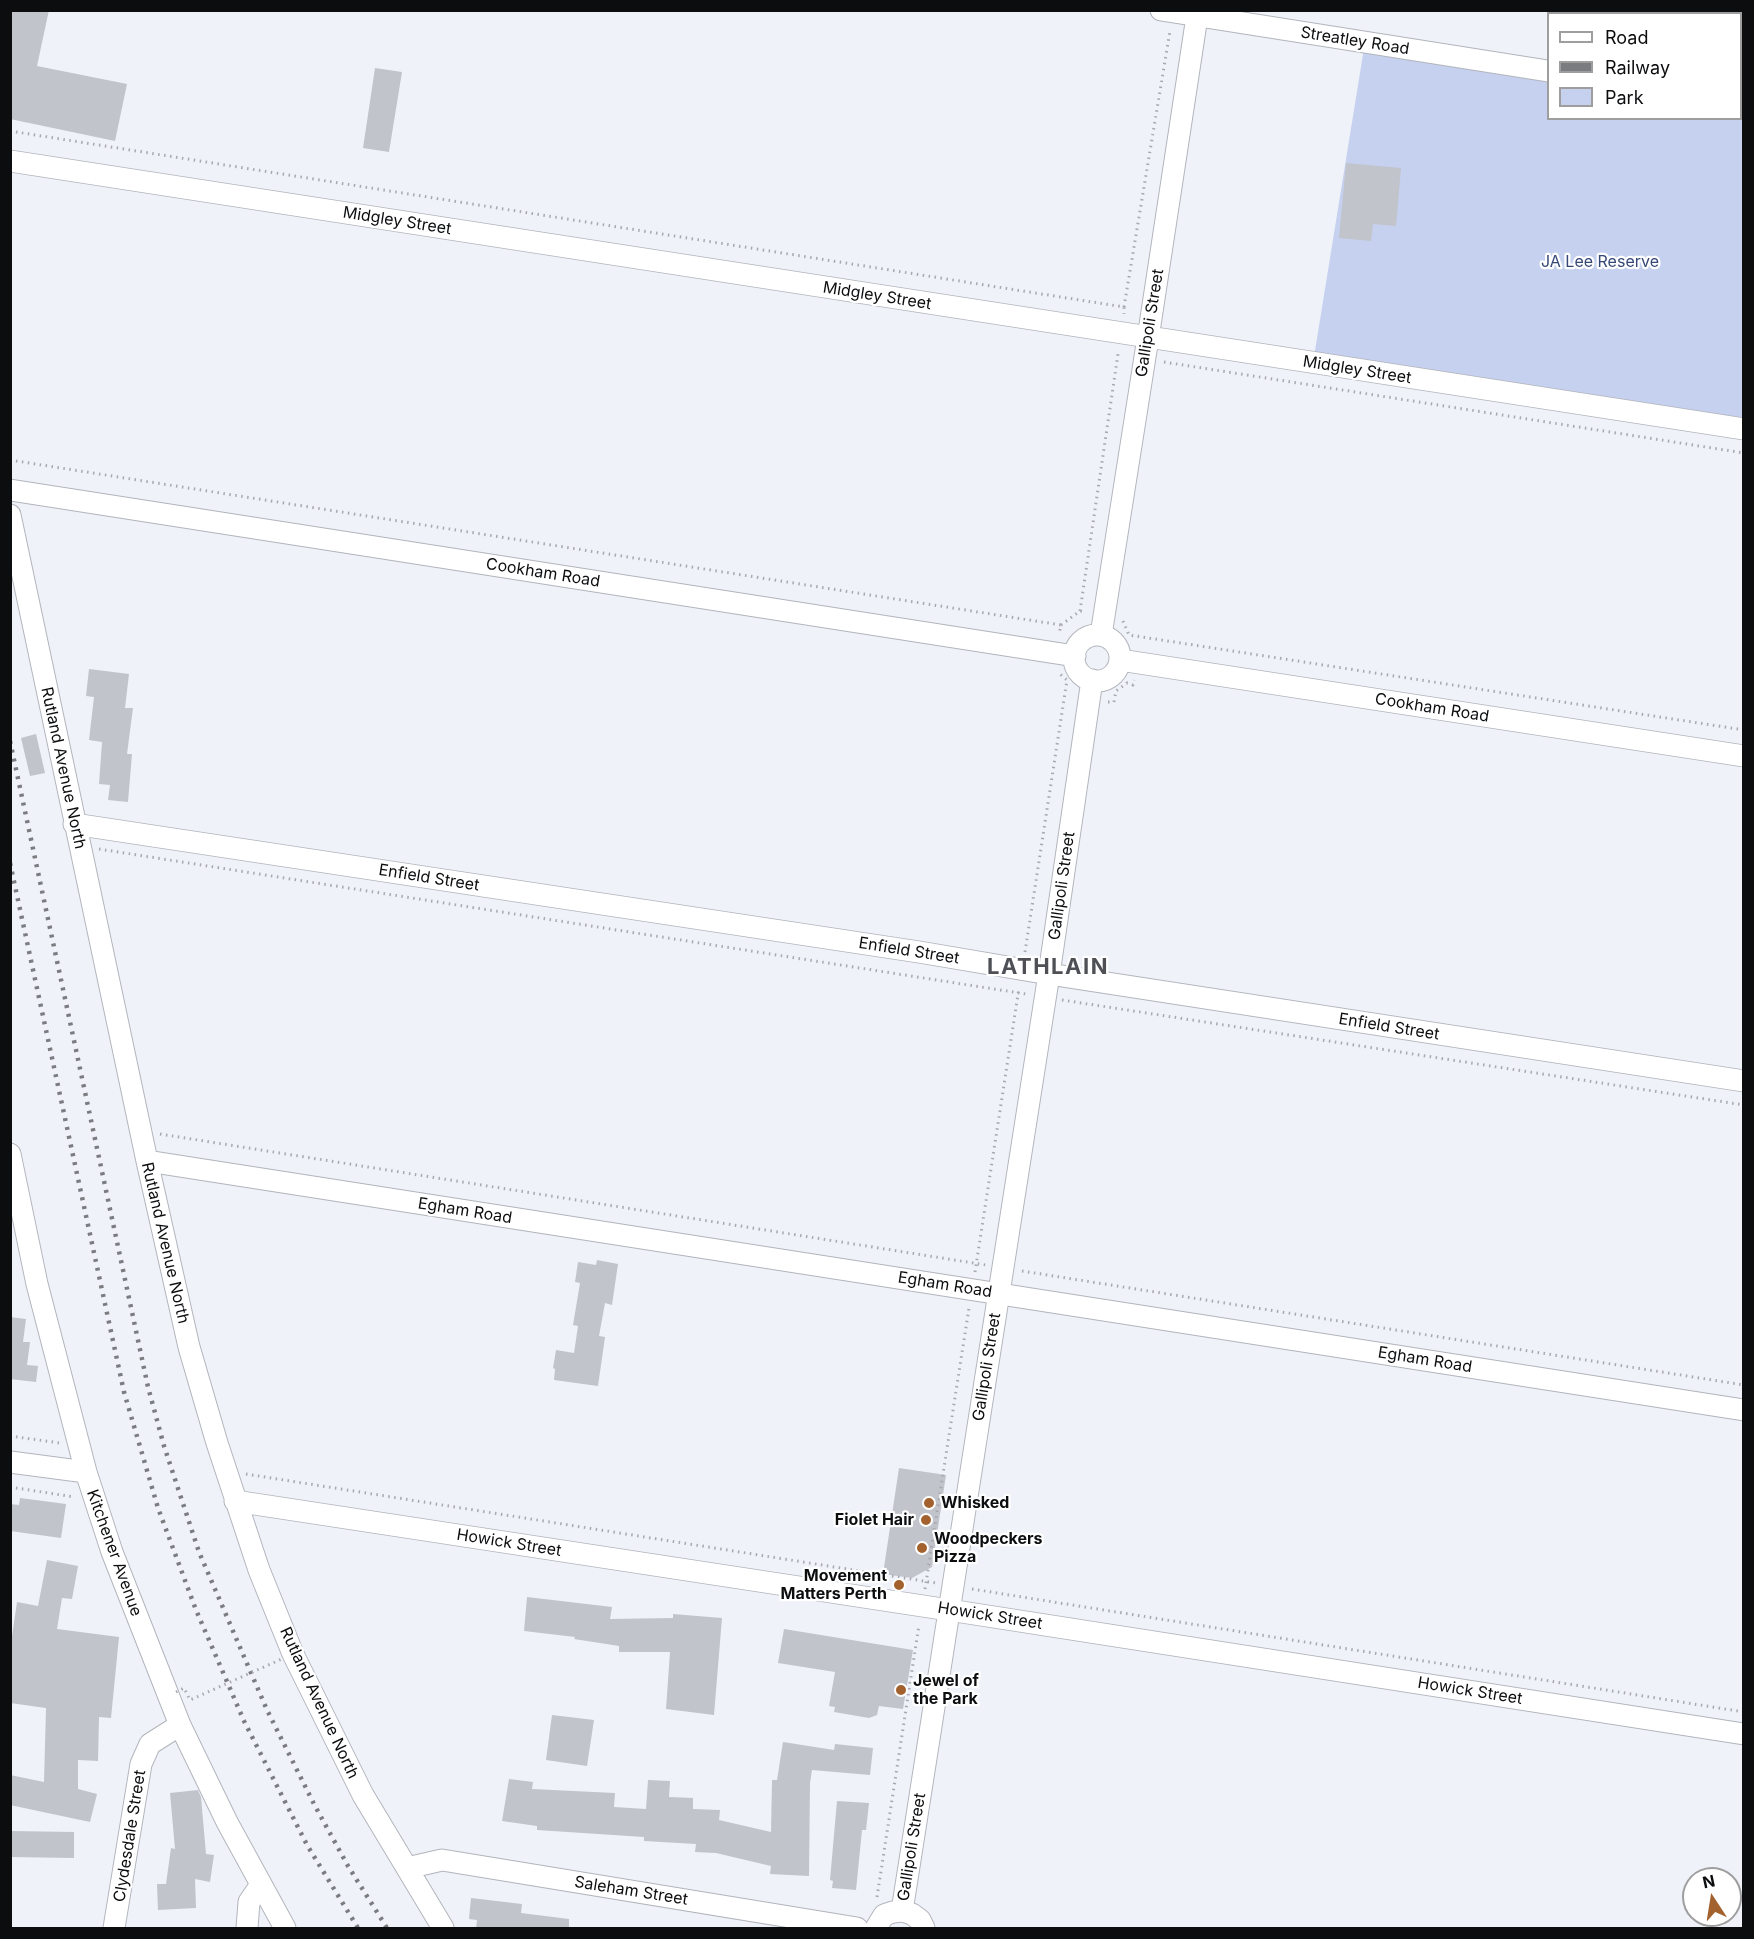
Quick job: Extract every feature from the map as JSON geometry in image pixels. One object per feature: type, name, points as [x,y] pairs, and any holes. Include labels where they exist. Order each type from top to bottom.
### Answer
[{"type":"street","name":"Streatley Road","points":[[1161,10],[1197,13],[1547,70]]},
{"type":"street","name":"Gallipoli Street","points":[[1102,625],[1149,338],[1197,13]]},
{"type":"street","name":"Midgley Street","points":[[10,161],[1743,429]]},
{"type":"street","name":"Cookham Road","points":[[10,490],[1074,656]]},
{"type":"street","name":"Rutland Avenue North","points":[[10,515],[74,824],[189,1347],[235,1501],[259,1570],[293,1654],[363,1795],[444,1929]]},
{"type":"street","points":[[1102,625],[1120,653],[1129,661],[1090,690],[1077,668],[1074,656],[1080,642],[1102,625]]},
{"type":"street","name":"Cookham Road","points":[[1129,661],[1743,756]]},
{"type":"street","name":"Gallipoli Street","points":[[902,1911],[1049,974],[1090,690]]},
{"type":"street","name":"Enfield Street","points":[[74,824],[919,952],[1743,1082]]},
{"type":"street","name":"Kitchener Avenue","points":[[10,1154],[37,1284],[86,1472],[112,1552],[180,1725],[260,1886],[285,1929]]},
{"type":"street","name":"Egham Road","points":[[147,1161],[1743,1410]]},
{"type":"street","points":[[10,1462],[86,1472]]},
{"type":"street","name":"Howick Street","points":[[235,1501],[1743,1734]]},
{"type":"street","name":"Clydesdale Street","points":[[114,1929],[141,1764],[150,1744],[180,1725]]},
{"type":"street","name":"Saleham Street","points":[[406,1868],[442,1860],[857,1929]]},
{"type":"street","points":[[247,1929],[249,1902],[260,1886]]},
{"type":"street","points":[[876,1929],[884,1916],[902,1911],[920,1920],[924,1929]]},
{"type":"path","points":[[1124,307],[1170,31]]},
{"type":"path","points":[[1061,625],[1080,611],[1118,354]]},
{"type":"path","points":[[1080,611],[1102,625],[1121,618],[1129,635],[1743,730]]},
{"type":"path","points":[[1065,696],[1090,690],[1114,702],[1116,691],[1127,683],[1133,685],[1129,661],[1143,637]]},
{"type":"path","points":[[91,848],[1743,1105]]},
{"type":"path","points":[[152,1132],[1743,1385]]},
{"type":"path","points":[[10,1436],[65,1444]]},
{"type":"path","points":[[238,1473],[1743,1712]]},
{"type":"path","points":[[10,1487],[81,1498]]},
{"type":"path","points":[[176,1692],[184,1688],[190,1700],[284,1658]]},
{"type":"green space","name":"JA Lee Reserve","points":[[1365,42],[1547,71],[1547,120],[1742,120],[1743,100],[1743,429],[1313,363]]},
{"type":"building","points":[[10,10],[49,10],[37,66],[127,84],[115,141],[10,119]]},
{"type":"building","points":[[375,68],[402,72],[389,152],[363,148]]},
{"type":"building","points":[[1346,163],[1401,168],[1396,226],[1373,224],[1371,241],[1339,238]]},
{"type":"building","points":[[89,669],[129,674],[125,708],[133,708],[127,754],[132,754],[128,802],[108,800],[110,785],[99,784],[102,742],[89,740],[94,697],[86,696]]},
{"type":"building","points":[[36,734],[45,773],[30,776],[21,738]]},
{"type":"building","points":[[597,1260],[618,1264],[612,1305],[605,1303],[599,1336],[605,1337],[598,1386],[554,1380],[556,1350],[574,1353],[578,1326],[573,1325],[580,1283],[575,1282],[578,1262],[596,1265]]},
{"type":"building","points":[[10,1317],[26,1319],[23,1342],[30,1342],[27,1365],[38,1366],[36,1382],[10,1379]]},
{"type":"building","points":[[899,1468],[946,1475],[932,1567],[912,1578],[883,1574]]},
{"type":"building","points":[[20,1498],[66,1504],[61,1538],[10,1531],[10,1504],[19,1505]]},
{"type":"building","points":[[47,1560],[78,1566],[72,1599],[62,1598],[57,1629],[119,1637],[111,1718],[99,1717],[98,1761],[78,1760],[78,1789],[97,1794],[90,1822],[10,1805],[10,1775],[44,1782],[46,1708],[10,1703],[10,1650],[17,1602],[38,1606]]},
{"type":"building","points":[[527,1597],[612,1607],[610,1619],[673,1618],[673,1614],[722,1618],[714,1715],[666,1709],[670,1652],[619,1652],[619,1646],[574,1639],[575,1637],[524,1631]]},
{"type":"building","points":[[784,1629],[913,1650],[903,1709],[879,1706],[877,1715],[869,1718],[834,1712],[835,1707],[829,1706],[835,1672],[778,1663]]},
{"type":"building","points":[[552,1715],[594,1720],[587,1766],[546,1760]]},
{"type":"building","points":[[783,1742],[834,1750],[835,1744],[873,1748],[870,1775],[812,1770],[809,1876],[770,1874],[771,1866],[716,1853],[695,1852],[696,1844],[644,1841],[644,1837],[537,1830],[537,1826],[502,1821],[509,1779],[533,1782],[532,1789],[615,1793],[614,1807],[646,1809],[648,1780],[670,1781],[669,1797],[693,1798],[693,1809],[720,1810],[719,1820],[771,1832],[772,1780],[777,1780]]},
{"type":"building","points":[[198,1790],[201,1797],[206,1854],[214,1855],[210,1882],[195,1879],[196,1908],[158,1910],[157,1884],[166,1884],[171,1848],[175,1849],[170,1793]]},
{"type":"building","points":[[837,1801],[869,1803],[866,1830],[862,1830],[856,1890],[832,1888],[833,1881],[830,1880]]},
{"type":"building","points":[[10,1831],[74,1832],[74,1858],[10,1857]]},
{"type":"building","points":[[471,1898],[522,1904],[521,1913],[569,1919],[569,1929],[476,1929],[477,1920],[469,1919]]},
{"type":"railway","points":[[10,741],[148,1387],[164,1446],[199,1552],[267,1710],[348,1866],[387,1928]]},
{"type":"railway","points":[[10,863],[124,1392],[158,1508],[196,1610],[244,1721],[307,1845],[358,1928]]},
{"type":"place","name":"Whisked","points":[[929,1503]]},
{"type":"place","name":"Fiolet Hair","points":[[926,1520]]},
{"type":"place","name":"Woodpeckers Pizza","points":[[922,1548]]},
{"type":"place","name":"Movement Matters Perth","points":[[899,1585]]},
{"type":"place","name":"Jewel of the Park","points":[[901,1690]]},
{"type":"district","name":"LATHLAIN","points":[[1048,967]]}]
